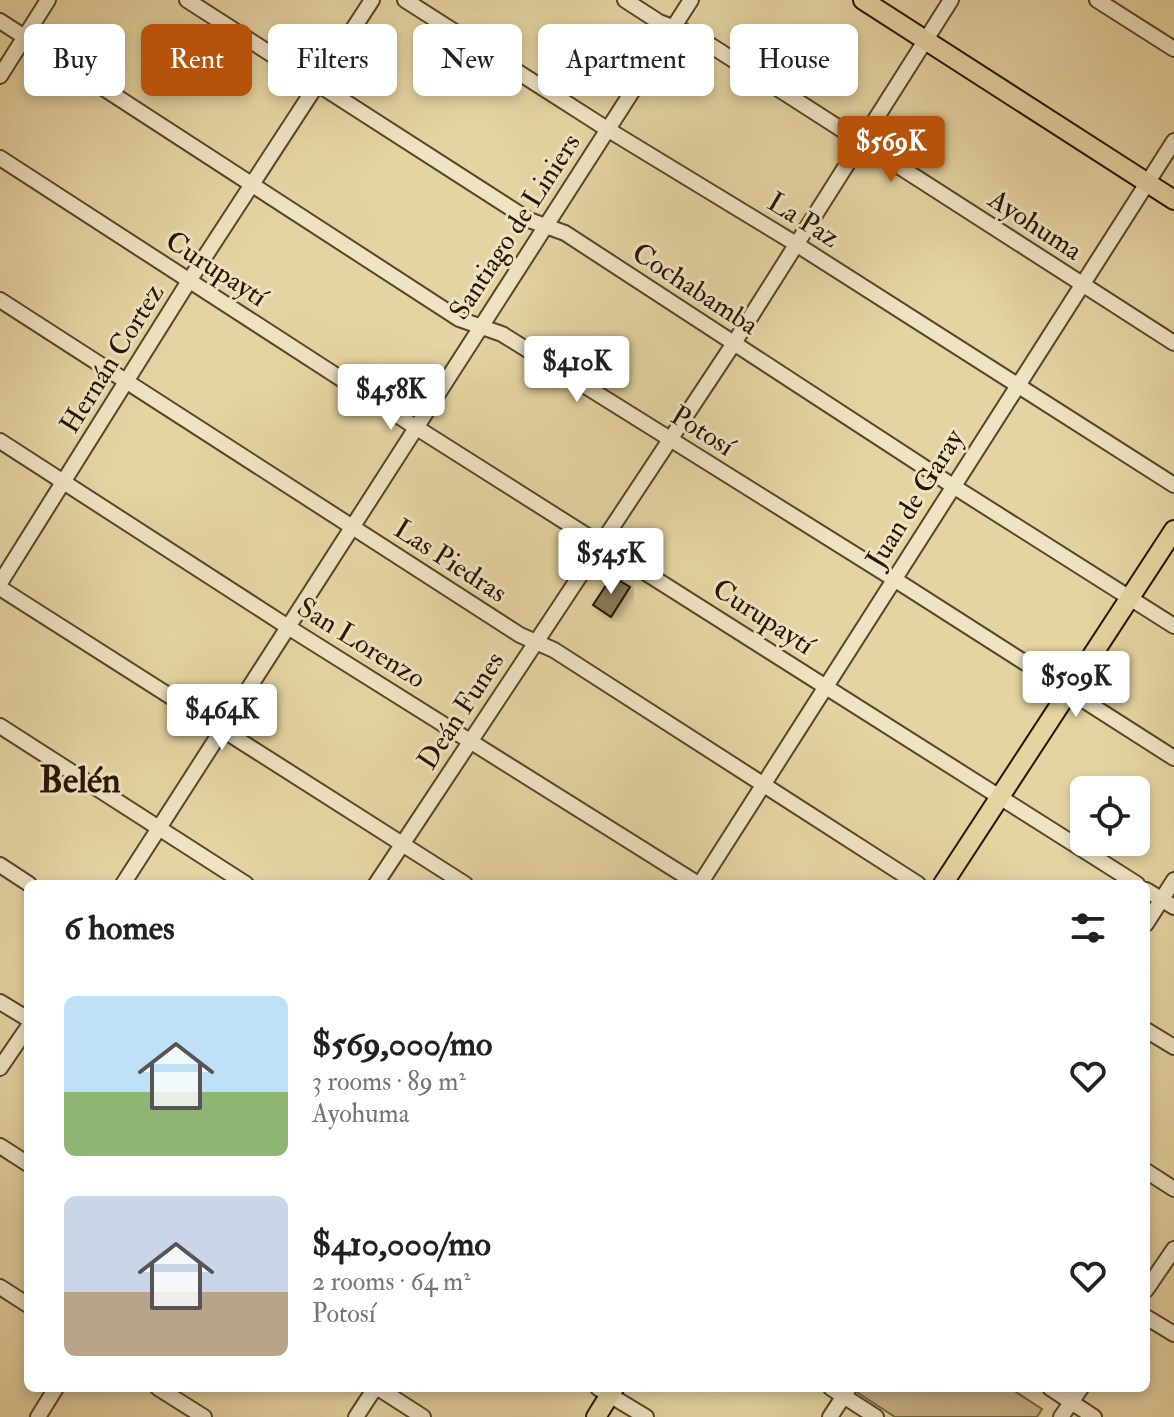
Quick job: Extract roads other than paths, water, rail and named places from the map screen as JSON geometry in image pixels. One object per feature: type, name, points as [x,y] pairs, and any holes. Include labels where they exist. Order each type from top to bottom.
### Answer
[{"type":"main road","points":[[863,0],[1174,200]]},
{"type":"main road","points":[[946,880],[1174,530]]},
{"type":"main road","points":[[596,1417],[606,1392]]},
{"type":"street","points":[[33,24],[48,0]]},
{"type":"street","name":"Cochabamba","points":[[187,0],[268,52]]},
{"type":"street","name":"Hernán Cortez","points":[[357,24],[372,0]]},
{"type":"street","name":"La Paz","points":[[405,0],[1174,485]]},
{"type":"street","name":"Ayohuma","points":[[625,0],[664,24]]},
{"type":"street","name":"Santiago de Liniers","points":[[676,24],[691,0]]},
{"type":"street","name":"Deán Funes","points":[[379,880],[734,343],[951,0]]},
{"type":"street","points":[[1097,0],[1174,49]]},
{"type":"street","name":"Potosí","points":[[0,21],[24,36]]},
{"type":"street","points":[[0,76],[24,39]]},
{"type":"street","name":"Ayohuma","points":[[714,48],[1174,343]]},
{"type":"street","name":"Potosí","points":[[115,96],[459,319],[502,334],[1174,758]]},
{"type":"street","name":"Hernán Cortez","points":[[0,586],[189,281],[310,96]]},
{"type":"street","name":"Cochabamba","points":[[337,96],[529,220],[565,233],[1174,626]]},
{"type":"street","name":"Santiago de Liniers","points":[[126,880],[629,96]]},
{"type":"street","name":"Juan de Garay","points":[[702,880],[1174,141]]},
{"type":"street","name":"Curupaytí","points":[[0,158],[417,428],[1131,880]]},
{"type":"street","name":"Las Piedras","points":[[0,300],[520,635],[536,641],[912,880]]},
{"type":"street","name":"San Lorenzo","points":[[0,441],[288,627],[693,880]]},
{"type":"street","points":[[0,586],[459,880]]},
{"type":"street","points":[[0,726],[240,880]]},
{"type":"street","points":[[0,865],[24,881]]},
{"type":"street","points":[[1150,920],[1168,904],[1174,880]]},
{"type":"street","points":[[1150,893],[1168,904]]},
{"type":"street","points":[[0,1002],[24,1017]]},
{"type":"street","points":[[1150,1032],[1174,1047]]},
{"type":"street","points":[[0,1068],[24,1033]]},
{"type":"street","points":[[0,1146],[24,1161]]},
{"type":"street","points":[[1150,1174],[1174,1189]]},
{"type":"street","points":[[1150,1284],[1174,1249]]},
{"type":"street","points":[[0,1287],[24,1302]]},
{"type":"street","points":[[1150,1319],[1174,1334]]},
{"type":"street","points":[[38,1417],[54,1392]]},
{"type":"street","points":[[164,1392],[204,1417]]},
{"type":"street","points":[[356,1417],[373,1392]]},
{"type":"street","points":[[382,1392],[423,1417]]},
{"type":"street","points":[[610,1392],[646,1417]]},
{"type":"street","points":[[830,1417],[841,1392]]},
{"type":"street","points":[[842,1392],[876,1417]]},
{"type":"street","points":[[1056,1392],[1094,1417]]},
{"type":"street","points":[[1061,1417],[1078,1392]]},
{"type":"district","name":"Belén","points":[[80,779]]}]
